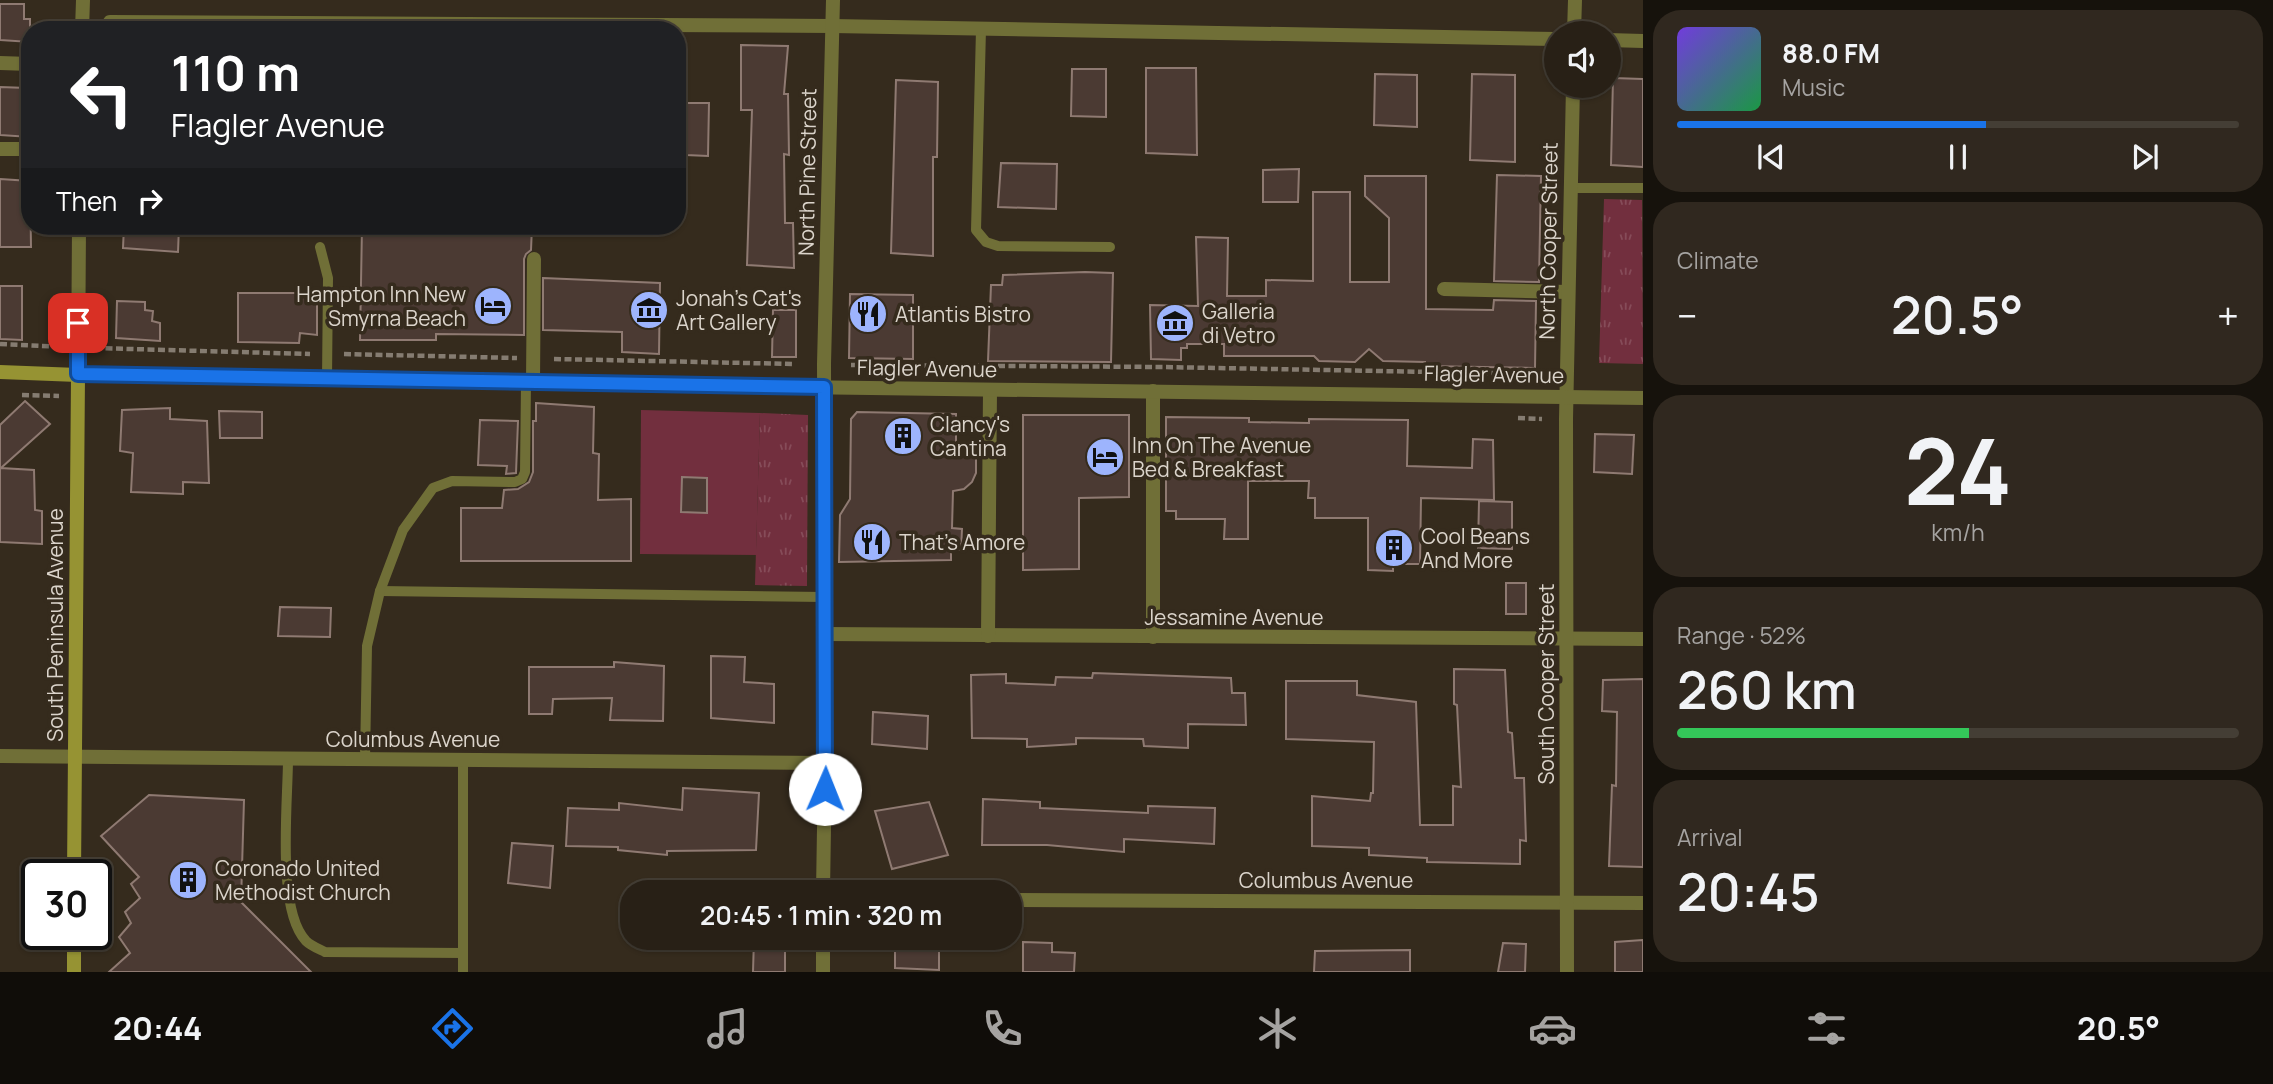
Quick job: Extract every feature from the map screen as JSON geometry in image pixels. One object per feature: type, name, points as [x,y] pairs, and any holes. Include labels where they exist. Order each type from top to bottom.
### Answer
[{"type":"main road","name":"Flagler Avenue","points":[[0,372],[78,374]]},
{"type":"main road","name":"South Peninsula Avenue","points":[[74,859],[78,374]]},
{"type":"main road","points":[[74,950],[74,972]]},
{"type":"street","points":[[82,21],[83,0]]},
{"type":"street","name":"North Pine Street","points":[[823,880],[824,387],[832,0]]},
{"type":"street","points":[[1574,21],[1575,0]]},
{"type":"street","points":[[686,28],[832,26],[1544,40]]},
{"type":"street","points":[[1621,40],[1643,41]]},
{"type":"street","points":[[0,63],[21,64]]},
{"type":"street","name":"North Cooper Street","points":[[1567,396],[1573,98]]},
{"type":"street","points":[[0,149],[21,149]]},
{"type":"street","points":[[78,374],[79,235]]},
{"type":"street","points":[[530,382],[534,259]]},
{"type":"street","points":[[1444,289],[1568,292]]},
{"type":"street","name":"Flagler Avenue","points":[[78,374],[1643,398]]},
{"type":"street","points":[[988,636],[990,390]]},
{"type":"street","points":[[1153,391],[1153,637]]},
{"type":"street","name":"South Cooper Street","points":[[1567,396],[1567,972]]},
{"type":"street","name":"Jessamine Avenue","points":[[824,634],[1643,639]]},
{"type":"street","name":"Columbus Avenue","points":[[0,756],[825,763]]},
{"type":"street","name":"Columbus Avenue","points":[[1022,900],[1643,903]]},
{"type":"street","points":[[823,950],[823,972]]},
{"type":"lane","points":[[981,29],[975,230],[986,242],[998,246],[1110,247]]},
{"type":"lane","points":[[1571,188],[1643,188]]},
{"type":"lane","points":[[320,247],[328,278],[327,379]]},
{"type":"lane","points":[[365,760],[367,646],[380,591],[403,530],[433,488],[452,481],[515,482],[522,479],[525,472],[530,382]]},
{"type":"lane","points":[[380,591],[824,597]]},
{"type":"lane","points":[[288,759],[287,882],[291,911],[307,942],[325,952],[463,953]]},
{"type":"lane","points":[[463,760],[463,972]]},
{"type":"path","points":[[0,344],[52,347]]},
{"type":"path","points":[[554,359],[795,364]]},
{"type":"path","points":[[851,365],[1542,374]]},
{"type":"green space","points":[[1604,199],[1642,200],[1643,364],[1599,363]]},
{"type":"green space","points":[[641,410],[760,413],[756,555],[640,554]]},
{"type":"green space","points":[[760,413],[808,415],[807,586],[755,585]]},
{"type":"building","points":[[0,4],[24,4],[24,19],[30,21],[21,21],[21,41],[0,40]]},
{"type":"building","points":[[741,45],[788,46],[784,94],[788,94],[789,155],[784,154],[785,223],[793,223],[794,268],[747,265],[752,110],[741,110]]},
{"type":"building","points":[[1146,68],[1196,68],[1197,155],[1146,153]]},
{"type":"building","points":[[1072,69],[1106,69],[1106,117],[1071,116]]},
{"type":"building","points":[[1375,74],[1417,75],[1417,127],[1374,125]]},
{"type":"building","points":[[1472,74],[1515,75],[1515,162],[1470,160]]},
{"type":"building","points":[[1621,78],[1643,79],[1643,167],[1611,165],[1613,98],[1621,98]]},
{"type":"building","points":[[896,80],[938,82],[937,157],[933,157],[933,256],[891,253]]},
{"type":"building","points":[[0,87],[21,88],[21,136],[0,135]]},
{"type":"building","points":[[687,103],[709,103],[708,156],[686,155]]},
{"type":"building","points":[[1001,163],[1057,164],[1056,209],[998,207]]},
{"type":"building","points":[[1299,169],[1298,202],[1263,202],[1263,170]]},
{"type":"building","points":[[1497,175],[1541,176],[1539,282],[1494,281]]},
{"type":"building","points":[[1365,176],[1426,176],[1426,309],[1493,310],[1494,300],[1536,301],[1535,368],[1425,366],[1425,362],[1383,361],[1369,349],[1355,362],[1319,361],[1314,356],[1224,356],[1224,344],[1187,344],[1187,348],[1181,348],[1181,360],[1151,359],[1150,305],[1198,306],[1196,237],[1228,238],[1227,296],[1266,296],[1266,280],[1313,281],[1313,192],[1350,192],[1350,282],[1389,282],[1389,218],[1365,196]]},
{"type":"building","points":[[0,179],[21,180],[21,235],[31,235],[31,247],[0,247]]},
{"type":"building","points":[[124,235],[179,235],[178,252],[123,248]]},
{"type":"building","name":"Hampton Inn New Smyrna Beach","points":[[362,235],[532,235],[531,250],[524,259],[524,335],[436,334],[436,340],[360,340]]},
{"type":"building","points":[[1113,273],[1111,362],[988,361],[991,285],[1002,285],[1003,275]]},
{"type":"building","points":[[543,278],[660,283],[659,354],[622,352],[622,332],[543,330]]},
{"type":"building","points":[[0,286],[22,286],[22,340],[0,339]]},
{"type":"building","points":[[238,293],[317,293],[317,335],[300,333],[299,343],[238,342]]},
{"type":"building","points":[[850,294],[913,295],[913,359],[849,358]]},
{"type":"building","points":[[117,301],[145,302],[145,310],[153,311],[152,321],[160,323],[160,341],[116,338]]},
{"type":"building","points":[[773,310],[796,310],[796,357],[772,357]]},
{"type":"building","points":[[25,401],[50,424],[1,468],[34,470],[35,510],[42,511],[42,544],[0,542],[0,425]]},
{"type":"building","points":[[536,403],[594,407],[593,453],[599,454],[598,500],[631,499],[631,561],[461,561],[461,508],[502,508],[504,490],[518,489],[529,482],[533,472],[533,421],[536,421]]},
{"type":"building","points":[[170,408],[170,419],[207,421],[209,483],[183,482],[183,494],[131,492],[133,453],[120,451],[122,410]]},
{"type":"building","points":[[219,411],[262,412],[262,438],[220,438]]},
{"type":"building","points":[[857,412],[956,414],[956,452],[976,452],[976,473],[972,482],[964,489],[953,491],[952,528],[962,529],[961,550],[951,550],[951,560],[839,562],[840,515],[850,499],[851,419]]},
{"type":"building","points":[[1023,415],[1129,415],[1129,497],[1079,498],[1079,569],[1023,570]]},
{"type":"building","points":[[1166,417],[1249,418],[1249,422],[1309,423],[1309,419],[1408,420],[1407,466],[1472,468],[1473,439],[1493,440],[1494,500],[1421,498],[1420,564],[1393,564],[1393,571],[1368,570],[1368,518],[1315,518],[1315,498],[1308,498],[1309,481],[1248,481],[1248,539],[1224,539],[1225,519],[1176,519],[1176,511],[1166,511]]},
{"type":"building","points":[[480,420],[518,421],[516,473],[506,474],[507,466],[478,465]]},
{"type":"building","points":[[1595,434],[1634,435],[1632,474],[1594,472]]},
{"type":"building","points":[[682,477],[707,478],[707,513],[681,512]]},
{"type":"building","points":[[1479,501],[1512,502],[1512,549],[1478,548]]},
{"type":"building","points":[[1506,583],[1526,583],[1526,614],[1506,614]]},
{"type":"building","points":[[280,607],[331,608],[330,637],[278,636]]},
{"type":"building","points":[[711,656],[745,657],[744,682],[774,684],[774,723],[711,718]]},
{"type":"building","points":[[614,662],[664,666],[663,721],[610,720],[612,698],[553,699],[552,714],[529,714],[529,667],[614,667]]},
{"type":"building","points":[[1454,669],[1505,670],[1508,732],[1512,733],[1515,778],[1524,778],[1526,841],[1520,840],[1520,864],[1427,862],[1427,858],[1369,855],[1369,848],[1312,846],[1312,796],[1370,801],[1373,793],[1374,742],[1286,739],[1286,681],[1357,681],[1357,695],[1416,702],[1420,825],[1453,825],[1453,786],[1461,787]]},
{"type":"building","points":[[1093,673],[1231,678],[1232,693],[1245,693],[1246,725],[1188,724],[1188,748],[1144,746],[1143,739],[1076,738],[1076,744],[1027,747],[1027,739],[972,738],[971,675],[1006,674],[1006,683],[1055,685],[1056,677],[1092,678]]},
{"type":"building","points":[[1643,679],[1643,867],[1609,866],[1612,785],[1616,786],[1617,712],[1602,711],[1603,680]]},
{"type":"building","points":[[873,712],[928,716],[927,749],[872,744]]},
{"type":"building","points":[[683,788],[759,793],[756,850],[667,851],[667,855],[618,850],[618,847],[566,846],[568,808],[619,810],[619,803],[682,810]]},
{"type":"building","name":"Coronado United Methodist Church","points":[[149,795],[244,800],[241,902],[311,972],[109,972],[130,953],[119,937],[131,923],[125,912],[140,898],[131,884],[139,877],[101,836]]},
{"type":"building","points":[[983,799],[1040,802],[1040,808],[1148,813],[1148,806],[1215,808],[1214,844],[1124,839],[1124,852],[1047,845],[982,845]]},
{"type":"building","points":[[929,802],[948,855],[892,869],[875,811]]},
{"type":"building","points":[[512,843],[553,846],[550,888],[508,883]]},
{"type":"building","points":[[1643,940],[1643,972],[1615,972],[1615,942]]},
{"type":"building","points":[[1023,942],[1052,943],[1052,952],[1075,953],[1074,972],[1023,972]]},
{"type":"building","points":[[1503,943],[1526,944],[1525,972],[1498,972]]},
{"type":"building","points":[[754,950],[785,950],[785,972],[753,972]]},
{"type":"building","points":[[895,950],[939,950],[939,970],[895,968]]},
{"type":"building","points":[[1410,950],[1410,972],[1314,972],[1315,951]]},
{"type":"place","name":"Hampton Inn New Smyrna Beach","points":[[493,306]]},
{"type":"place","name":"Jonah's Cat's Art Gallery","points":[[649,310]]},
{"type":"place","name":"Atlantis Bistro","points":[[868,314]]},
{"type":"place","name":"Galleria di Vetro","points":[[1175,323]]},
{"type":"place","name":"Clancy's Cantina","points":[[903,436]]},
{"type":"place","name":"Inn On The Avenue Bed & Breakfast","points":[[1105,457]]},
{"type":"place","name":"That's Amore","points":[[872,542]]},
{"type":"place","name":"Cool Beans And More","points":[[1394,548]]},
{"type":"place","name":"Coronado United Methodist Church","points":[[188,880]]},
{"type":"route","points":[[78,323],[78,374],[824,387],[825,789]]}]
